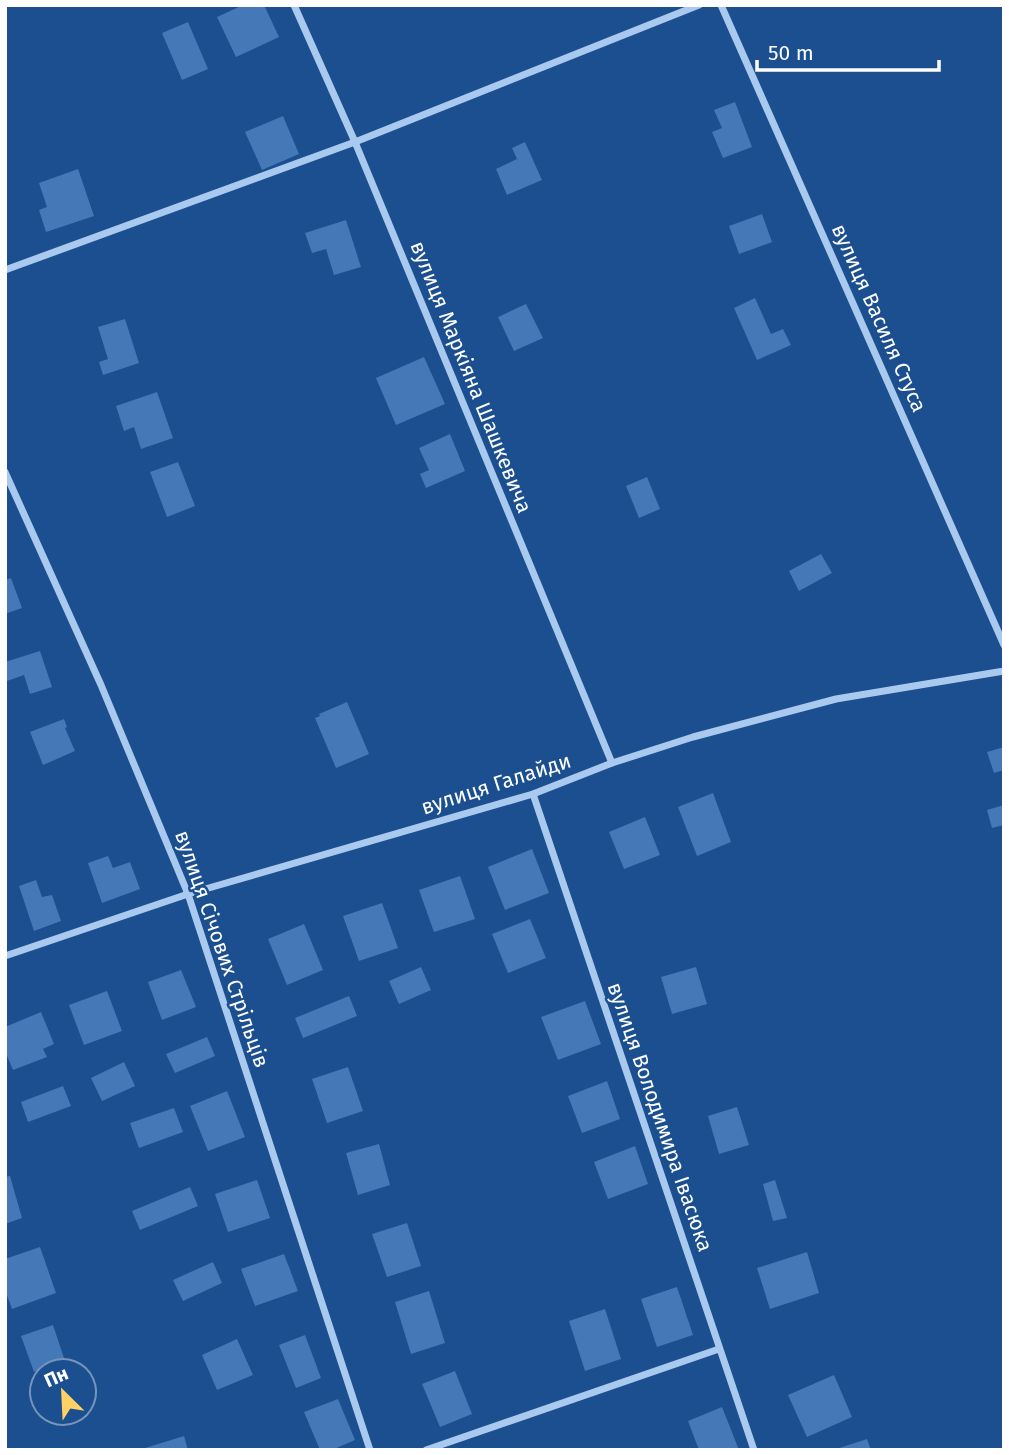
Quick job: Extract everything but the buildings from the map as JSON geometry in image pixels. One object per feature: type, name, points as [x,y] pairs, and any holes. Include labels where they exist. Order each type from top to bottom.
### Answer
[{"type":"street","name":"вулиця Маркіяна Шашкевича","points":[[294,5],[355,142],[612,763]]},
{"type":"street","points":[[5,270],[355,142],[699,5]]},
{"type":"street","name":"вулиця Василя Стуса","points":[[722,5],[1004,645]]},
{"type":"street","name":"вулиця Січових Стрільців","points":[[5,472],[101,685],[188,894],[370,1450]]},
{"type":"street","name":"вулиця Галайди","points":[[5,956],[188,894],[533,794],[612,763],[693,737],[836,699],[1004,671]]},
{"type":"street","name":"вулиця Володимира Івасюка","points":[[533,794],[754,1450]]},
{"type":"street","points":[[426,1450],[719,1349]]}]
